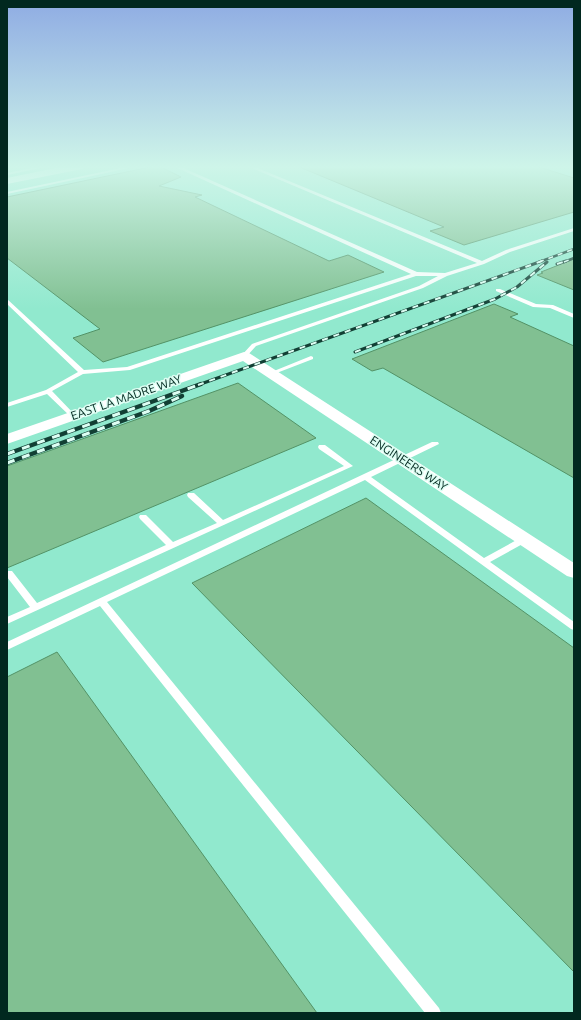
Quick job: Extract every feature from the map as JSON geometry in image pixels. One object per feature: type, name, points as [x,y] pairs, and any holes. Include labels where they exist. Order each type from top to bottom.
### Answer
[{"type":"street","name":"ENGINEERS WAY","points":[[244,356],[574,572]]},
{"type":"street","name":"EAST LA MADRE WAY","points":[[7,439],[244,356]]},
{"type":"lane","points":[[281,214],[416,274]]},
{"type":"lane","points":[[363,214],[482,263]]},
{"type":"lane","points":[[244,356],[254,345],[421,287],[445,275],[482,263],[508,251],[574,229]]},
{"type":"lane","points":[[7,405],[48,391],[82,372],[128,369],[416,274],[445,275]]},
{"type":"lane","points":[[498,290],[535,306],[551,306],[574,316]]},
{"type":"lane","points":[[7,301],[82,372]]},
{"type":"lane","points":[[272,373],[311,358]]},
{"type":"lane","points":[[48,391],[73,416]]},
{"type":"lane","points":[[7,646],[404,460],[435,444]]},
{"type":"lane","points":[[7,621],[349,466],[322,447]]},
{"type":"lane","points":[[366,477],[574,627]]},
{"type":"lane","points":[[191,496],[222,523]]},
{"type":"lane","points":[[143,517],[172,546]]},
{"type":"lane","points":[[484,562],[525,539]]},
{"type":"lane","points":[[10,574],[36,608]]},
{"type":"lane","points":[[101,601],[434,1013]]},
{"type":"building","points":[[7,214],[230,214],[329,261],[348,255],[384,272],[103,362],[73,338],[100,329],[7,258]]},
{"type":"building","points":[[412,214],[569,214],[464,245],[430,231],[444,227]]},
{"type":"building","points":[[574,259],[574,290],[537,275],[543,273],[541,272]]},
{"type":"building","points":[[494,304],[518,314],[510,317],[574,346],[574,478],[383,368],[372,371],[352,359]]},
{"type":"building","points":[[238,383],[316,438],[7,568],[7,466]]},
{"type":"building","points":[[366,498],[574,648],[574,972],[192,583]]},
{"type":"building","points":[[57,652],[317,1013],[7,1013],[7,677]]},
{"type":"railway","points":[[539,262],[574,249]]},
{"type":"railway","points":[[564,262],[574,258]]},
{"type":"railway","points":[[198,385],[542,261]]},
{"type":"railway","points":[[557,264],[566,261]]},
{"type":"railway","points":[[355,352],[495,299],[517,287],[547,262]]},
{"type":"railway","points":[[7,454],[201,384]]},
{"type":"railway","points":[[7,463],[149,411],[182,396]]}]
